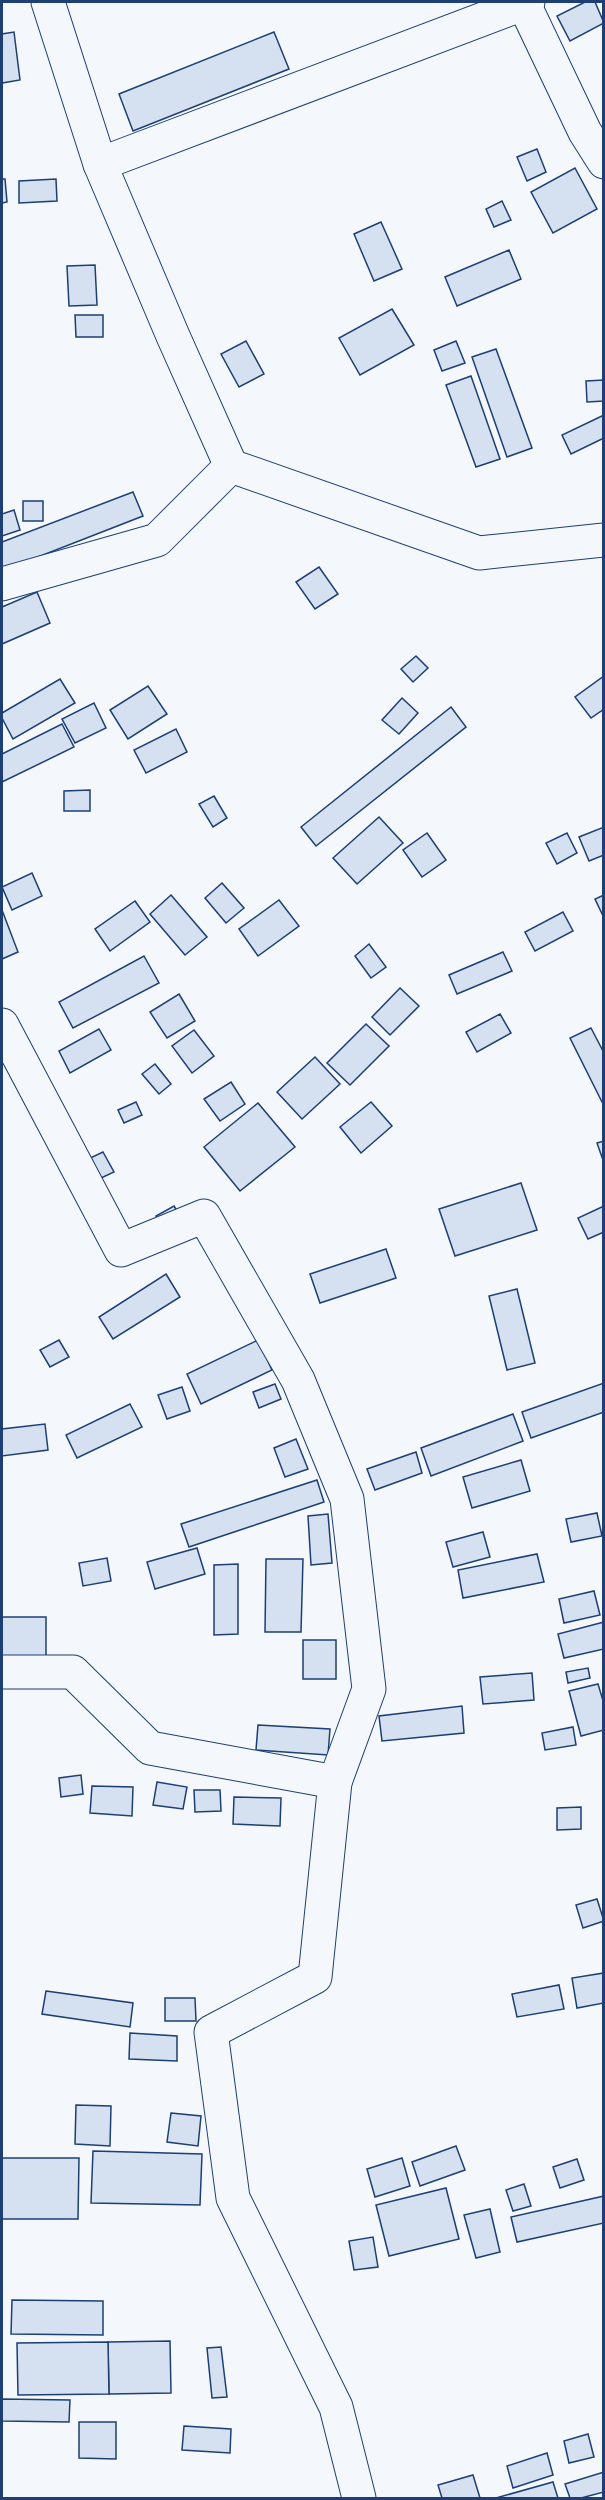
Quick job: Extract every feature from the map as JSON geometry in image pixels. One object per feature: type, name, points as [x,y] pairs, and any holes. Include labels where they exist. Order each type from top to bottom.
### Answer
[{"type":"street","points":[[48,2],[100,164],[231,466],[479,554],[603,540]]},
{"type":"street","points":[[100,164],[525,2],[585,132],[603,162]]},
{"type":"street","points":[[2,584],[157,540],[231,466]]},
{"type":"street","points":[[2,1026],[121,1250],[204,1216],[298,1380],[347,1499],[369,1689],[335,1782],[315,1977],[210,2032],[233,2198],[336,2407],[359,2499]]},
{"type":"street","points":[[2,1672],[72,1672],[150,1748],[335,1782]]},
{"type":"building","points":[[585,2],[595,2],[604,23],[570,41],[557,16]]},
{"type":"building","points":[[14,32],[20,80],[2,83],[2,34]]},
{"type":"building","points":[[274,32],[289,69],[133,131],[119,94]]},
{"type":"building","points":[[537,149],[546,172],[527,181],[517,157]]},
{"type":"building","points":[[575,168],[597,209],[553,233],[531,192]]},
{"type":"building","points":[[2,179],[5,179],[7,202],[2,203]]},
{"type":"building","points":[[56,179],[57,201],[19,203],[19,181]]},
{"type":"building","points":[[502,201],[511,220],[494,227],[486,209]]},
{"type":"building","points":[[381,222],[402,269],[374,281],[354,234]]},
{"type":"building","points":[[509,250],[521,279],[457,306],[445,277]]},
{"type":"building","points":[[95,265],[97,305],[69,306],[67,266]]},
{"type":"building","points":[[392,309],[414,345],[360,375],[339,338]]},
{"type":"building","points":[[75,315],[103,315],[103,337],[76,337]]},
{"type":"building","points":[[246,341],[264,374],[239,387],[221,354]]},
{"type":"building","points":[[456,341],[465,363],[442,371],[434,350]]},
{"type":"building","points":[[496,349],[532,448],[507,457],[472,357]]},
{"type":"building","points":[[471,376],[500,459],[476,467],[446,385]]},
{"type":"building","points":[[604,380],[604,401],[587,402],[586,381]]},
{"type":"building","points":[[604,415],[604,438],[571,454],[562,435]]},
{"type":"building","points":[[133,492],[143,516],[2,571],[2,542]]},
{"type":"building","points":[[23,501],[43,501],[43,521],[23,521]]},
{"type":"building","points":[[14,510],[20,530],[2,536],[2,514]]},
{"type":"building","points":[[319,567],[338,594],[315,609],[296,582]]},
{"type":"building","points":[[37,592],[50,623],[2,644],[2,607]]},
{"type":"building","points":[[416,656],[428,668],[413,682],[401,669]]},
{"type":"building","points":[[604,676],[604,709],[591,718],[575,697]]},
{"type":"building","points":[[60,679],[75,703],[13,739],[2,718],[2,713]]},
{"type":"building","points":[[148,686],[167,714],[128,739],[110,710]]},
{"type":"building","points":[[402,698],[418,713],[399,734],[382,720]]},
{"type":"building","points":[[94,703],[106,728],[75,743],[62,719]]},
{"type":"building","points":[[451,707],[466,727],[316,846],[301,827]]},
{"type":"building","points":[[62,724],[74,747],[2,782],[2,754]]},
{"type":"building","points":[[176,729],[187,752],[146,773],[134,750]]},
{"type":"building","points":[[90,790],[90,811],[64,811],[64,791]]},
{"type":"building","points":[[214,796],[227,818],[213,827],[199,804]]},
{"type":"building","points":[[379,817],[403,843],[357,884],[333,858]]},
{"type":"building","points":[[604,827],[604,855],[589,861],[579,837]]},
{"type":"building","points":[[427,833],[446,860],[422,877],[403,850]]},
{"type":"building","points":[[567,833],[577,853],[557,864],[546,843]]},
{"type":"building","points":[[32,873],[42,896],[12,910],[2,887]]},
{"type":"building","points":[[222,883],[244,908],[226,923],[205,898]]},
{"type":"building","points":[[171,895],[207,937],[185,955],[150,914]]},
{"type":"building","points":[[604,895],[604,918],[595,899]]},
{"type":"building","points":[[279,900],[299,926],[258,956],[239,929]]},
{"type":"building","points":[[135,901],[150,922],[110,951],[95,929]]},
{"type":"building","points":[[2,910],[18,952],[2,959]]},
{"type":"building","points":[[563,912],[573,931],[535,951],[525,932]]},
{"type":"building","points":[[369,944],[386,967],[371,978],[355,956]]},
{"type":"building","points":[[503,952],[512,971],[457,994],[449,975]]},
{"type":"building","points":[[144,956],[159,983],[73,1028],[59,1002]]},
{"type":"building","points":[[400,988],[419,1006],[390,1035],[372,1017]]},
{"type":"building","points":[[179,994],[195,1021],[167,1038],[150,1012]]},
{"type":"building","points":[[500,1014],[511,1033],[477,1052],[466,1032]]},
{"type":"building","points":[[366,1024],[389,1046],[350,1085],[327,1063]]},
{"type":"building","points":[[591,1028],[604,1053],[604,1106],[570,1038]]},
{"type":"building","points":[[99,1029],[111,1050],[70,1073],[59,1051]]},
{"type":"building","points":[[194,1030],[214,1056],[192,1073],[172,1046]]},
{"type":"building","points":[[315,1057],[340,1084],[302,1119],[277,1092]]},
{"type":"building","points":[[155,1064],[171,1084],[159,1094],[142,1074]]},
{"type":"building","points":[[231,1082],[245,1104],[220,1121],[204,1099]]},
{"type":"building","points":[[136,1102],[142,1115],[124,1123],[118,1110]]},
{"type":"building","points":[[371,1102],[392,1126],[361,1153],[340,1127]]},
{"type":"building","points":[[258,1103],[295,1147],[240,1191],[204,1147]]},
{"type":"building","points":[[604,1141],[604,1163],[597,1143]]},
{"type":"building","points":[[103,1152],[114,1172],[99,1179],[88,1159]]},
{"type":"building","points":[[521,1183],[537,1230],[455,1256],[439,1209]]},
{"type":"building","points":[[174,1206],[182,1219],[163,1229],[156,1216]]},
{"type":"building","points":[[604,1206],[604,1232],[588,1239],[578,1218]]},
{"type":"building","points":[[386,1249],[396,1278],[320,1303],[310,1274]]},
{"type":"building","points":[[166,1274],[180,1297],[113,1339],[99,1317]]},
{"type":"building","points":[[517,1289],[535,1363],[507,1370],[489,1296]]},
{"type":"building","points":[[59,1340],[69,1357],[50,1367],[40,1350]]},
{"type":"building","points":[[258,1340],[272,1370],[201,1404],[187,1374]]},
{"type":"building","points":[[604,1383],[604,1412],[531,1438],[522,1412]]},
{"type":"building","points":[[275,1384],[281,1399],[259,1408],[253,1392]]},
{"type":"building","points":[[182,1387],[190,1411],[167,1419],[158,1395]]},
{"type":"building","points":[[130,1404],[142,1427],[77,1458],[66,1435]]},
{"type":"building","points":[[513,1414],[523,1441],[431,1476],[421,1448]]},
{"type":"building","points":[[45,1424],[48,1450],[2,1456],[2,1429]]},
{"type":"building","points":[[296,1439],[308,1469],[285,1477],[274,1448]]},
{"type":"building","points":[[416,1452],[422,1473],[375,1490],[367,1469]]},
{"type":"building","points":[[521,1460],[530,1491],[472,1508],[463,1477]]},
{"type":"building","points":[[317,1480],[324,1502],[189,1547],[181,1524]]},
{"type":"building","points":[[597,1513],[602,1536],[571,1542],[566,1519]]},
{"type":"building","points":[[328,1514],[332,1563],[311,1565],[308,1516]]},
{"type":"building","points":[[483,1532],[490,1557],[453,1567],[446,1542]]},
{"type":"building","points":[[197,1548],[205,1574],[155,1589],[147,1562]]},
{"type":"building","points":[[537,1554],[544,1582],[463,1598],[458,1570]]},
{"type":"building","points":[[107,1558],[111,1581],[83,1586],[79,1563]]},
{"type":"building","points":[[266,1559],[303,1559],[301,1632],[265,1632]]},
{"type":"building","points":[[238,1564],[238,1634],[214,1635],[214,1565]]},
{"type":"building","points":[[594,1591],[600,1615],[564,1623],[559,1599]]},
{"type":"building","points":[[2,1617],[46,1617],[46,1656],[2,1656]]},
{"type":"building","points":[[604,1622],[604,1649],[564,1658],[558,1634]]},
{"type":"building","points":[[303,1640],[336,1640],[336,1679],[303,1679]]},
{"type":"building","points":[[588,1668],[590,1678],[568,1683],[566,1672]]},
{"type":"building","points":[[532,1673],[534,1700],[483,1704],[480,1677]]},
{"type":"building","points":[[598,1684],[604,1704],[604,1730],[581,1736],[569,1691]]},
{"type":"building","points":[[462,1706],[464,1733],[382,1741],[379,1716]]},
{"type":"building","points":[[258,1725],[330,1729],[328,1755],[256,1750]]},
{"type":"building","points":[[573,1727],[576,1745],[545,1750],[542,1733]]},
{"type":"building","points":[[81,1775],[83,1794],[61,1797],[59,1778]]},
{"type":"building","points":[[157,1782],[187,1787],[183,1809],[153,1805]]},
{"type":"building","points":[[92,1786],[133,1787],[132,1816],[90,1813]]},
{"type":"building","points":[[194,1790],[220,1790],[221,1811],[195,1812]]},
{"type":"building","points":[[234,1797],[281,1798],[280,1826],[233,1824]]},
{"type":"building","points":[[581,1807],[581,1829],[557,1830],[557,1808]]},
{"type":"building","points":[[597,1899],[604,1921],[583,1928],[576,1905]]},
{"type":"building","points":[[604,1973],[604,2003],[577,2008],[572,1978]]},
{"type":"building","points":[[559,1985],[564,2009],[517,2017],[512,1994]]},
{"type":"building","points":[[46,1991],[133,2003],[130,2027],[42,2014]]},
{"type":"building","points":[[165,1998],[195,1998],[196,2021],[165,2021]]},
{"type":"building","points":[[130,2033],[177,2036],[177,2061],[129,2059]]},
{"type":"building","points":[[76,2105],[111,2106],[110,2146],[75,2144]]},
{"type":"building","points":[[171,2113],[201,2116],[198,2146],[167,2142]]},
{"type":"building","points":[[456,2146],[465,2170],[420,2186],[412,2162]]},
{"type":"building","points":[[93,2151],[202,2154],[200,2205],[91,2203]]},
{"type":"building","points":[[2,2158],[79,2158],[78,2219],[2,2219]]},
{"type":"building","points":[[402,2158],[410,2186],[375,2197],[367,2169]]},
{"type":"building","points":[[577,2159],[584,2180],[560,2188],[553,2167]]},
{"type":"building","points":[[524,2184],[531,2206],[513,2211],[506,2190]]},
{"type":"building","points":[[446,2188],[459,2239],[389,2256],[376,2205]]},
{"type":"building","points":[[604,2196],[604,2223],[517,2242],[511,2217]]},
{"type":"building","points":[[490,2209],[500,2252],[476,2258],[464,2215]]},
{"type":"building","points":[[373,2237],[378,2267],[354,2270],[349,2241]]},
{"type":"building","points":[[12,2300],[103,2301],[103,2335],[11,2334]]},
{"type":"building","points":[[170,2341],[171,2393],[109,2394],[108,2342]]},
{"type":"building","points":[[108,2342],[109,2394],[18,2395],[17,2343]]},
{"type":"building","points":[[221,2347],[227,2397],[212,2398],[207,2348]]},
{"type":"building","points":[[2,2399],[70,2400],[69,2422],[2,2421]]},
{"type":"building","points":[[79,2422],[116,2422],[116,2459],[79,2458]]},
{"type":"building","points":[[184,2426],[231,2429],[230,2453],[182,2450]]},
{"type":"building","points":[[588,2434],[594,2457],[569,2463],[564,2441]]},
{"type":"building","points":[[547,2453],[553,2475],[513,2488],[507,2466]]},
{"type":"building","points":[[604,2472],[604,2492],[581,2498],[570,2498],[565,2484]]},
{"type":"building","points":[[473,2475],[480,2498],[442,2498],[438,2485]]},
{"type":"building","points":[[553,2482],[558,2498],[496,2498]]}]
